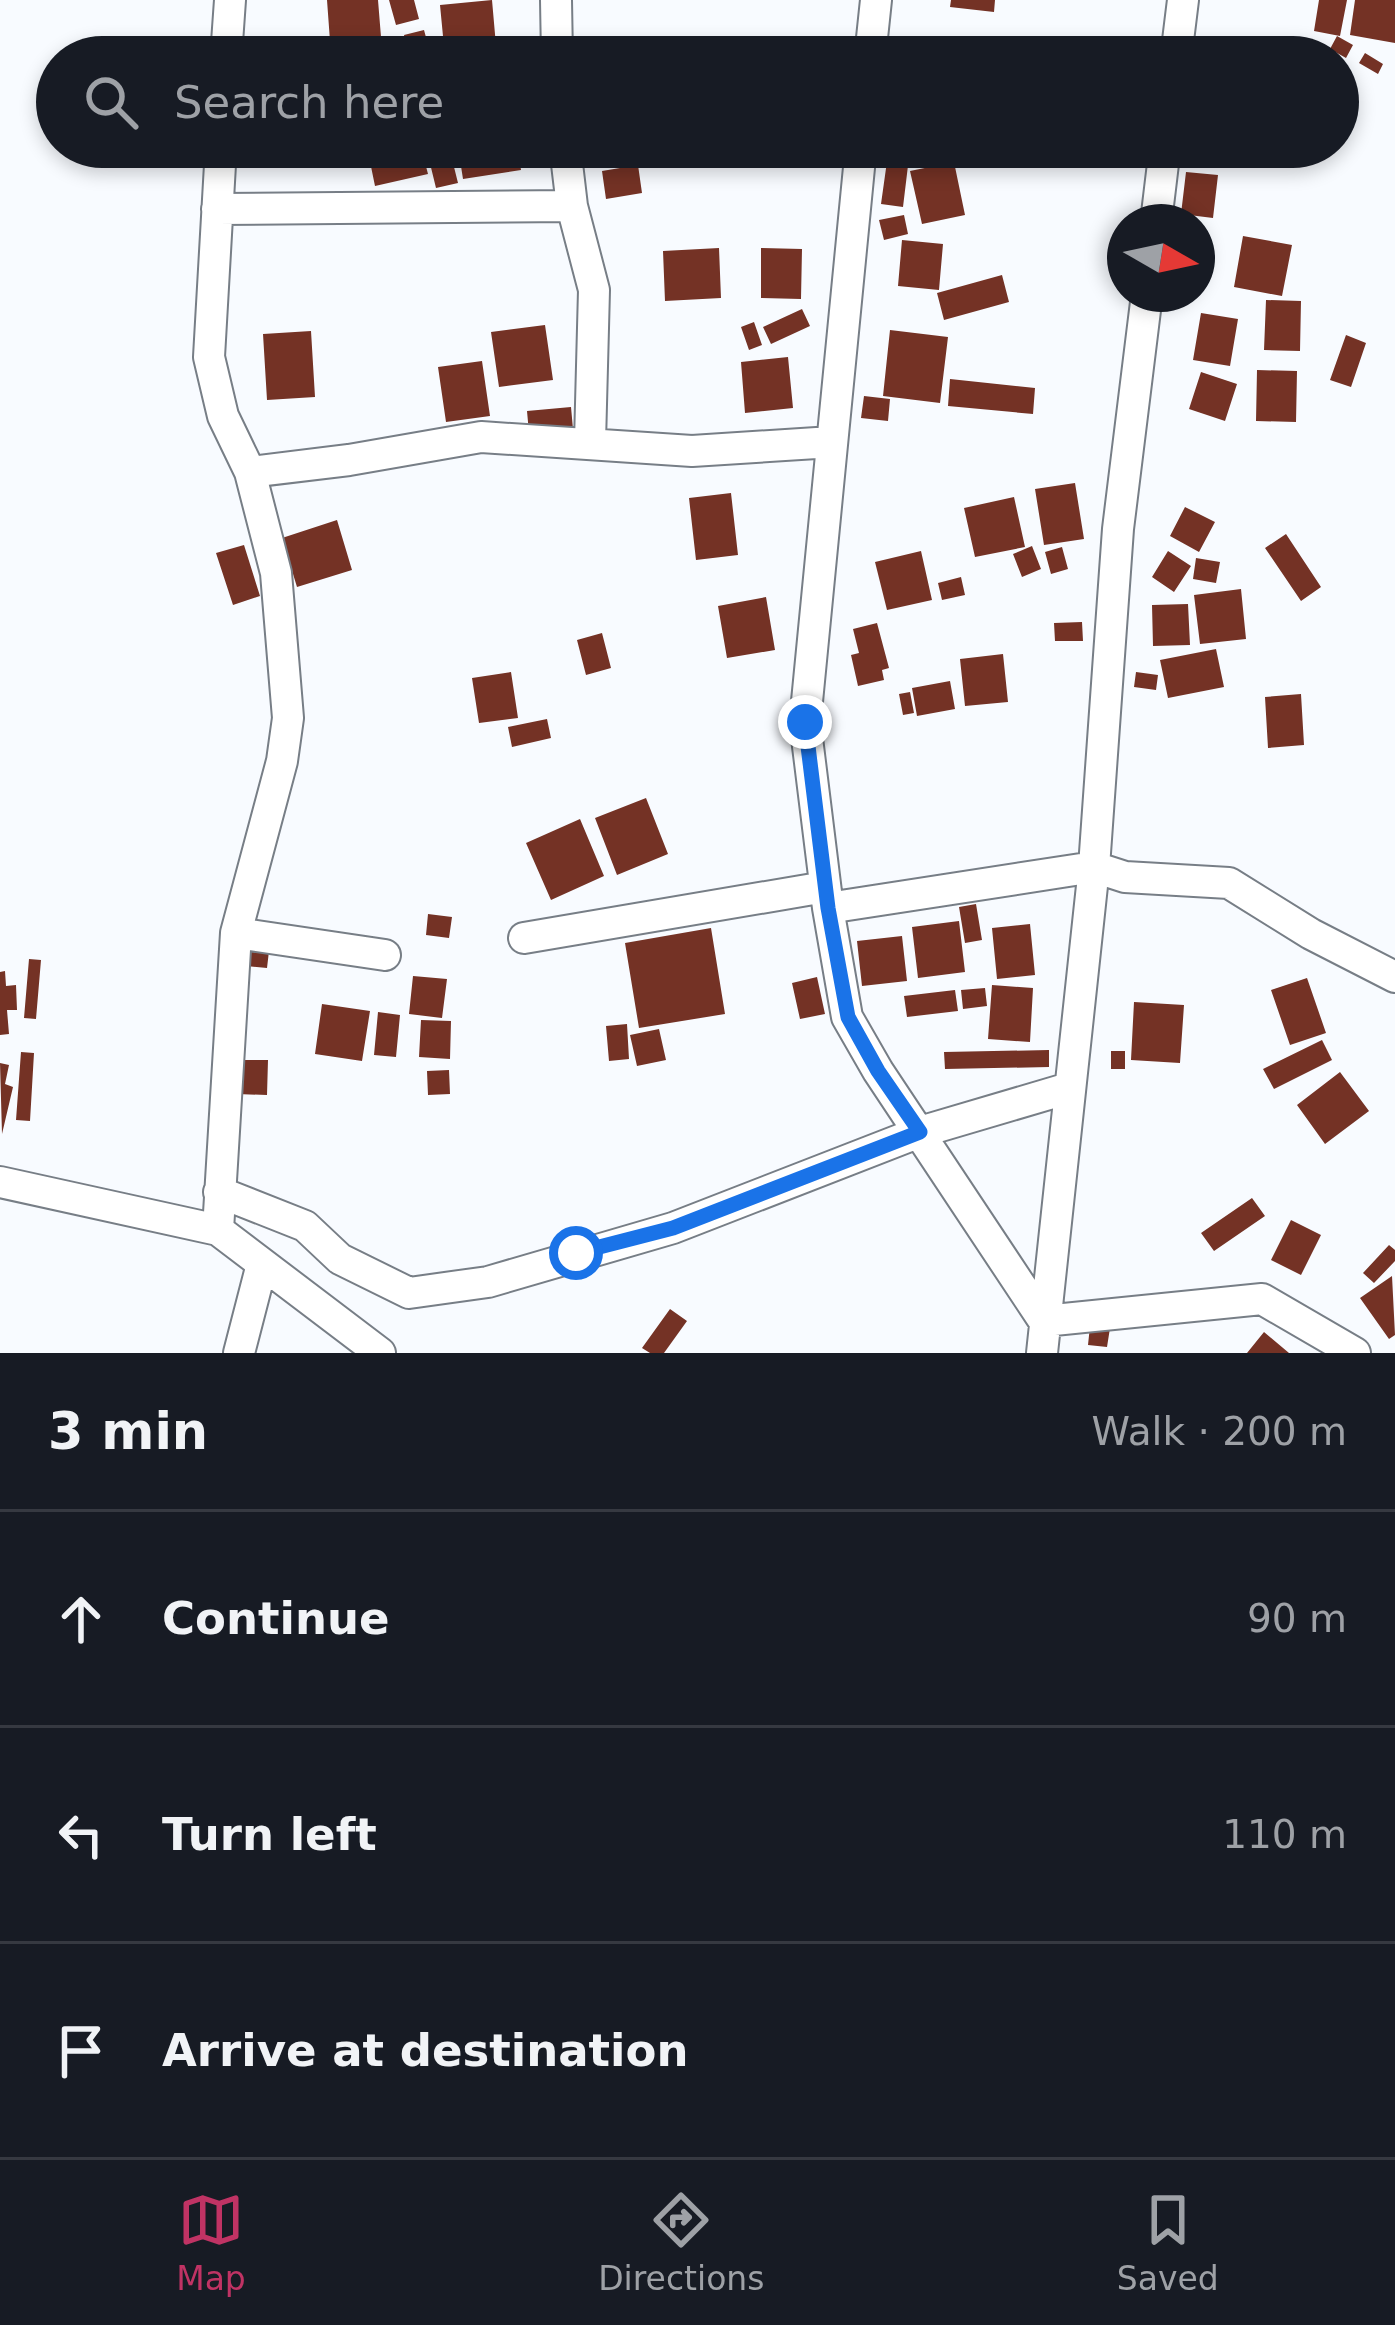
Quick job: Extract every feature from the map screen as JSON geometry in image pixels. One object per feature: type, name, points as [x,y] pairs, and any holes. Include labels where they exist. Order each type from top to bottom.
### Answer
[{"type":"street","points":[[227,36],[230,0]]},
{"type":"street","points":[[556,0],[557,36]]},
{"type":"street","points":[[872,36],[876,0]]},
{"type":"street","points":[[1179,36],[1183,0]]},
{"type":"street","points":[[218,1230],[236,934],[282,761],[288,718],[276,573],[250,472],[223,416],[209,357],[220,168]]},
{"type":"street","points":[[567,168],[572,206],[594,290],[590,442]]},
{"type":"street","points":[[859,168],[805,722],[827,897],[848,1017],[878,1071],[1044,1322]]},
{"type":"street","points":[[1158,204],[1162,168]]},
{"type":"street","points":[[217,208],[572,206]]},
{"type":"street","points":[[1042,1353],[1094,867],[1118,529],[1145,312]]},
{"type":"street","points":[[250,472],[482,437],[692,451],[832,442]]},
{"type":"street","points":[[524,938],[1094,867],[1125,877],[1229,883],[1311,934],[1395,977]]},
{"type":"street","points":[[236,934],[386,956]]},
{"type":"street","points":[[219,1192],[305,1226],[340,1259],[409,1293],[488,1282],[673,1228],[920,1132],[1069,1088]]},
{"type":"street","points":[[0,1182],[218,1230],[380,1353]]},
{"type":"street","points":[[239,1353],[262,1264]]},
{"type":"street","points":[[1044,1322],[1262,1299],[1355,1353]]},
{"type":"building","points":[[327,0],[378,0],[381,36],[330,36]]},
{"type":"building","points":[[389,0],[414,0],[419,19],[396,25]]},
{"type":"building","points":[[492,0],[495,36],[443,36],[440,5]]},
{"type":"building","points":[[951,0],[995,0],[994,12],[950,7]]},
{"type":"building","points":[[1319,0],[1347,0],[1340,36],[1314,31]]},
{"type":"building","points":[[1355,0],[1395,0],[1395,43],[1350,35]]},
{"type":"building","points":[[1365,53],[1383,64],[1378,74],[1359,63]]},
{"type":"building","points":[[371,168],[426,168],[428,174],[375,186]]},
{"type":"building","points":[[431,168],[454,168],[458,183],[436,188]]},
{"type":"building","points":[[461,168],[521,170],[463,179]]},
{"type":"building","points":[[638,168],[642,193],[606,199],[602,171]]},
{"type":"building","points":[[886,168],[908,168],[903,207],[881,204]]},
{"type":"building","points":[[955,168],[965,215],[922,224],[910,171]]},
{"type":"building","points":[[1186,172],[1218,175],[1215,204],[1182,204]]},
{"type":"building","points":[[904,215],[908,234],[884,240],[879,220]]},
{"type":"building","points":[[1243,236],[1292,245],[1282,296],[1234,287]]},
{"type":"building","points":[[902,240],[943,244],[939,290],[898,286]]},
{"type":"building","points":[[719,248],[721,298],[665,301],[663,251]]},
{"type":"building","points":[[761,248],[802,249],[801,299],[761,298]]},
{"type":"building","points":[[1002,275],[1009,302],[944,320],[937,293]]},
{"type":"building","points":[[1266,300],[1301,301],[1300,351],[1264,350]]},
{"type":"building","points":[[802,309],[810,326],[771,344],[763,327]]},
{"type":"building","points":[[1201,313],[1238,319],[1230,366],[1193,360]]},
{"type":"building","points":[[754,322],[762,345],[749,350],[741,327]]},
{"type":"building","points":[[545,325],[553,380],[499,387],[491,332]]},
{"type":"building","points":[[890,330],[948,337],[940,403],[883,396]]},
{"type":"building","points":[[311,331],[315,397],[267,400],[263,334]]},
{"type":"building","points":[[1346,335],[1366,343],[1351,387],[1330,380]]},
{"type":"building","points":[[788,357],[793,408],[745,413],[741,362]]},
{"type":"building","points":[[482,361],[490,416],[446,422],[438,367]]},
{"type":"building","points":[[1257,370],[1297,371],[1296,422],[1256,421]]},
{"type":"building","points":[[1201,372],[1237,384],[1225,421],[1189,409]]},
{"type":"building","points":[[950,379],[1035,388],[1033,414],[948,406]]},
{"type":"building","points":[[864,396],[890,399],[888,421],[861,418]]},
{"type":"building","points":[[571,407],[573,429],[529,433],[527,411]]},
{"type":"building","points":[[1075,483],[1084,539],[1044,545],[1035,489]]},
{"type":"building","points":[[731,493],[738,555],[696,560],[689,498]]},
{"type":"building","points":[[1014,497],[1025,547],[975,557],[964,508]]},
{"type":"building","points":[[1185,507],[1215,522],[1199,552],[1170,536]]},
{"type":"building","points":[[337,520],[352,570],[297,587],[282,538]]},
{"type":"building","points":[[1286,534],[1321,587],[1301,601],[1265,548]]},
{"type":"building","points":[[244,545],[260,596],[233,605],[216,553]]},
{"type":"building","points":[[1032,546],[1041,569],[1022,577],[1013,554]]},
{"type":"building","points":[[1062,547],[1068,569],[1051,574],[1045,552]]},
{"type":"building","points":[[921,551],[932,600],[887,610],[875,562]]},
{"type":"building","points":[[1168,551],[1191,566],[1174,592],[1152,577]]},
{"type":"building","points":[[1196,558],[1220,562],[1216,583],[1193,579]]},
{"type":"building","points":[[961,577],[965,595],[942,600],[938,583]]},
{"type":"building","points":[[1241,589],[1246,639],[1200,644],[1194,595]]},
{"type":"building","points":[[766,597],[775,650],[727,658],[718,606]]},
{"type":"building","points":[[1188,604],[1190,645],[1153,646],[1152,605]]},
{"type":"building","points":[[1082,622],[1083,641],[1055,641],[1054,623]]},
{"type":"building","points":[[877,623],[889,668],[882,670],[884,680],[858,686],[851,655],[859,653],[853,629]]},
{"type":"building","points":[[602,633],[611,668],[586,675],[577,640]]},
{"type":"building","points":[[1216,649],[1224,687],[1168,698],[1160,660]]},
{"type":"building","points":[[1003,654],[1008,702],[965,706],[960,659]]},
{"type":"building","points":[[511,672],[518,718],[479,723],[472,678]]},
{"type":"building","points":[[1136,672],[1158,675],[1156,690],[1134,687]]},
{"type":"building","points":[[950,681],[955,709],[917,716],[912,688]]},
{"type":"building","points":[[910,692],[914,713],[903,715],[899,694]]},
{"type":"building","points":[[1301,694],[1304,745],[1268,748],[1265,697]]},
{"type":"building","points":[[547,719],[551,738],[512,747],[508,727]]},
{"type":"building","points":[[646,798],[668,854],[617,875],[595,818]]},
{"type":"building","points":[[580,819],[604,876],[551,900],[526,843]]},
{"type":"building","points":[[976,904],[982,940],[965,943],[959,907]]},
{"type":"building","points":[[428,914],[452,917],[449,938],[426,935]]},
{"type":"building","points":[[959,921],[965,972],[918,978],[912,927]]},
{"type":"building","points":[[1030,924],[1035,975],[997,979],[992,928]]},
{"type":"building","points":[[711,928],[725,1014],[639,1028],[625,943]]},
{"type":"building","points":[[902,936],[907,981],[862,986],[857,941]]},
{"type":"building","points":[[247,950],[269,951],[267,968],[246,966]]},
{"type":"building","points":[[29,959],[41,960],[36,1019],[24,1018]]},
{"type":"building","points":[[5,971],[6,986],[16,985],[17,1010],[7,1010],[9,1034],[0,1035],[0,972]]},
{"type":"building","points":[[413,976],[447,979],[442,1018],[409,1014]]},
{"type":"building","points":[[817,977],[825,1014],[800,1019],[792,983]]},
{"type":"building","points":[[1307,978],[1326,1033],[1290,1045],[1271,990]]},
{"type":"building","points":[[992,985],[1033,988],[1030,1042],[988,1039]]},
{"type":"building","points":[[985,988],[987,1006],[963,1009],[961,990]]},
{"type":"building","points":[[955,990],[958,1011],[907,1017],[904,996]]},
{"type":"building","points":[[1134,1002],[1184,1005],[1180,1063],[1131,1060]]},
{"type":"building","points":[[322,1004],[370,1011],[362,1061],[315,1054]]},
{"type":"building","points":[[378,1012],[400,1015],[396,1057],[374,1055]]},
{"type":"building","points":[[421,1020],[451,1021],[450,1059],[419,1057]]},
{"type":"building","points":[[627,1024],[629,1059],[609,1061],[606,1026]]},
{"type":"building","points":[[659,1029],[666,1060],[637,1066],[630,1035]]},
{"type":"building","points":[[1322,1040],[1332,1060],[1274,1089],[1263,1069]]},
{"type":"building","points":[[1049,1050],[1049,1067],[945,1069],[944,1052]]},
{"type":"building","points":[[1111,1051],[1125,1051],[1125,1069],[1111,1069]]},
{"type":"building","points":[[21,1052],[34,1053],[30,1121],[16,1120]]},
{"type":"building","points":[[237,1060],[268,1060],[267,1095],[237,1094]]},
{"type":"building","points":[[0,1063],[9,1065],[5,1084],[13,1087],[2,1134]]},
{"type":"building","points":[[449,1070],[450,1094],[428,1095],[427,1071]]},
{"type":"building","points":[[1340,1072],[1369,1111],[1325,1144],[1297,1105]]},
{"type":"building","points":[[1252,1198],[1265,1216],[1214,1251],[1201,1233]]},
{"type":"building","points":[[1291,1220],[1321,1235],[1301,1275],[1271,1260]]},
{"type":"building","points":[[1389,1245],[1395,1250],[1395,1261],[1374,1283],[1363,1273]]},
{"type":"building","points":[[1392,1276],[1395,1335],[1389,1339],[1360,1298]]},
{"type":"building","points":[[670,1309],[687,1321],[664,1353],[650,1353],[642,1348]]},
{"type":"building","points":[[1090,1326],[1110,1328],[1107,1347],[1088,1345]]},
{"type":"building","points":[[1264,1332],[1289,1353],[1247,1353]]},
{"type":"route","points":[[576,1253],[673,1228],[920,1132],[848,1017],[828,908],[805,722]]}]
